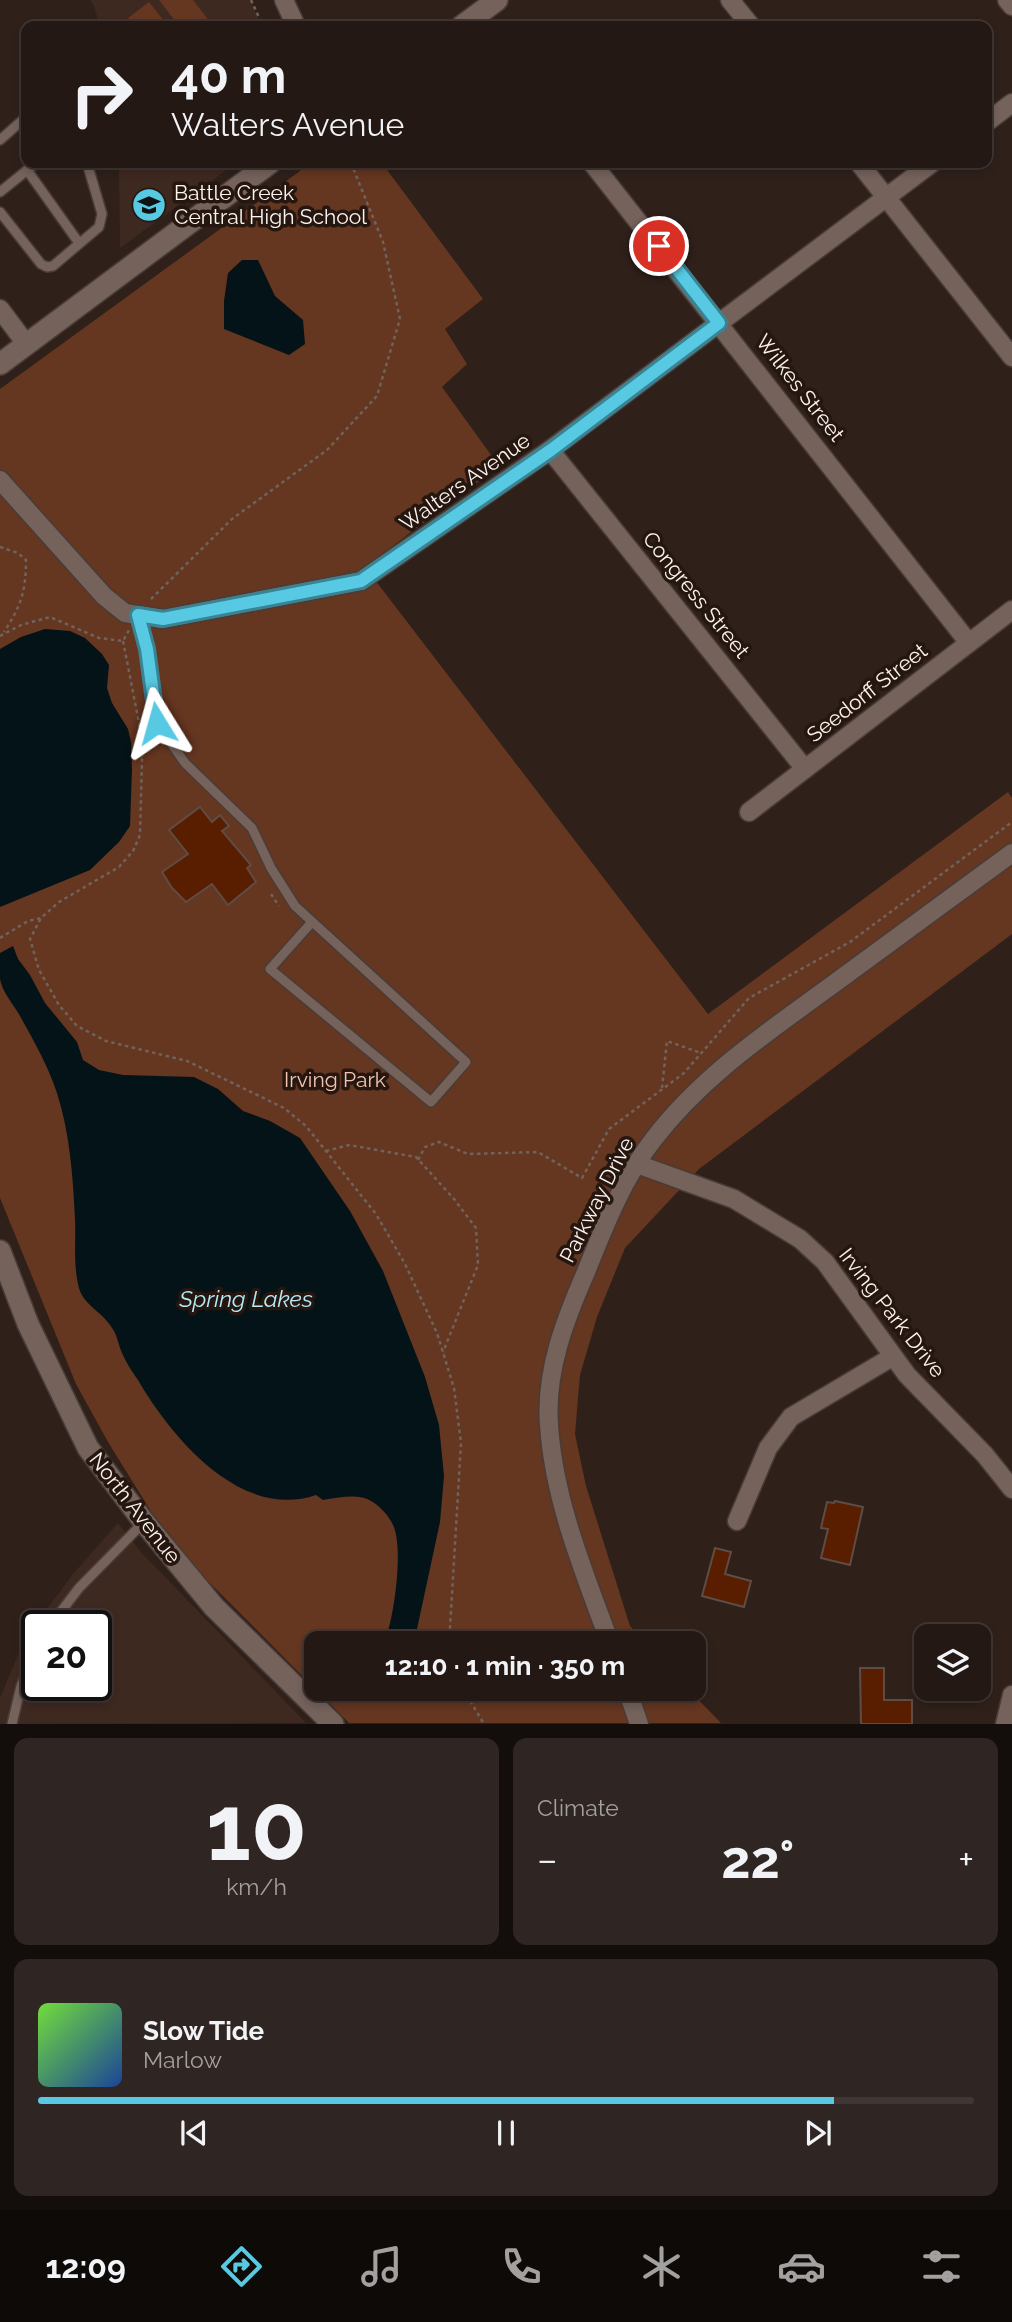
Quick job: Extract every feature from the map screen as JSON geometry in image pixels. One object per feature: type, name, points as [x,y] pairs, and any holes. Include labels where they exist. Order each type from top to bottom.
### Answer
[{"type":"street","points":[[284,0],[294,21]]},
{"type":"street","points":[[476,21],[497,0]]},
{"type":"street","points":[[730,0],[747,21]]},
{"type":"street","points":[[1007,0],[1012,6]]},
{"type":"street","points":[[992,118],[1012,103]]},
{"type":"street","points":[[0,364],[263,168]]},
{"type":"street","name":"Wilkes Street","points":[[596,168],[969,643]]},
{"type":"street","points":[[863,168],[1012,357]]},
{"type":"street","name":"Walters Avenue","points":[[0,480],[104,596],[125,613],[163,619],[361,581],[551,450],[925,168]]},
{"type":"street","points":[[0,309],[27,345]]},
{"type":"street","name":"Congress Street","points":[[551,450],[805,769]]},
{"type":"street","name":"Seedorff Street","points":[[749,812],[1012,610]]},
{"type":"street","name":"Parkway Drive","points":[[606,1631],[564,1515],[552,1462],[549,1388],[556,1353],[576,1296],[612,1210],[636,1164],[676,1111],[711,1077],[760,1037],[1012,853]]},
{"type":"street","name":"Irving Park Drive","points":[[636,1164],[734,1199],[800,1239],[825,1262],[907,1375],[985,1455],[1012,1489]]},
{"type":"street","name":"North Avenue","points":[[0,1251],[28,1324],[88,1448],[214,1607],[332,1724]]},
{"type":"street","points":[[737,1521],[768,1448],[791,1417],[892,1357]]},
{"type":"street","points":[[1005,1724],[1012,1695]]},
{"type":"street","points":[[631,1701],[639,1724]]},
{"type":"lane","points":[[0,140],[21,121]]},
{"type":"lane","points":[[0,192],[30,168]]},
{"type":"lane","points":[[0,212],[41,264],[53,266],[99,227],[102,214],[88,168]]},
{"type":"lane","points":[[27,170],[79,243]]},
{"type":"lane","points":[[138,615],[147,649],[157,723],[185,763],[252,828],[271,868],[295,906],[466,1062],[431,1102],[270,969],[312,922]]},
{"type":"lane","points":[[62,1610],[79,1588],[144,1522]]},
{"type":"lane","points":[[12,1724],[21,1686]]},
{"type":"path","points":[[251,0],[261,21]]},
{"type":"path","points":[[353,168],[383,242],[400,319],[377,396],[327,450],[232,519],[155,594],[138,615],[122,641],[137,712],[142,761],[140,835],[133,851],[120,867],[59,902],[41,918],[30,939],[39,971],[59,1004],[77,1026],[106,1041],[187,1061],[284,1108],[306,1126],[376,1214],[400,1254],[437,1333],[454,1388],[461,1443],[450,1631]]},
{"type":"path","points":[[0,547],[18,553],[26,560],[26,588],[17,613],[1,635]]},
{"type":"path","points":[[1,635],[21,625],[50,617],[99,638],[122,641]]},
{"type":"path","points":[[137,712],[145,723]]},
{"type":"path","points":[[418,1160],[425,1147],[439,1142],[468,1154],[538,1152],[582,1178],[609,1129],[684,1073],[749,998],[850,943],[1012,822]]},
{"type":"path","points":[[269,890],[274,900],[302,932]]},
{"type":"path","points":[[0,938],[28,921],[41,918]]},
{"type":"path","points":[[662,1090],[667,1041],[701,1053]]},
{"type":"path","points":[[326,1151],[349,1146],[416,1157],[476,1228],[478,1265],[443,1352]]},
{"type":"path","points":[[470,1701],[484,1724]]},
{"type":"shaded area","points":[[90,0],[250,0],[260,21],[98,21]]},
{"type":"shaded area","name":"Battle Creek Central High School","points":[[119,168],[229,168],[120,248]]},
{"type":"shaded area","points":[[118,1523],[140,1551],[306,1723],[0,1724],[0,1698],[21,1648],[21,1701],[112,1701],[112,1610],[46,1610],[73,1574]]},
{"type":"green space","points":[[159,0],[193,0],[209,21],[175,21]]},
{"type":"green space","points":[[149,2],[164,21],[130,21],[128,18]]},
{"type":"green space","name":"Irving Park","points":[[304,168],[386,168],[483,299],[445,329],[467,364],[442,387],[499,466],[365,567],[708,1014],[1008,792],[1012,798],[1012,934],[699,1169],[625,1248],[597,1317],[580,1375],[575,1434],[586,1486],[630,1626],[635,1631],[304,1631],[304,1678],[203,1576],[152,1513],[76,1384],[0,1198],[0,389]]},
{"type":"green space","name":"Irving Park","points":[[327,1701],[700,1701],[721,1723],[349,1723]]},
{"type":"water","points":[[242,260],[258,260],[275,296],[303,320],[305,344],[289,355],[224,329],[228,273]]},
{"type":"water","points":[[45,629],[70,631],[85,638],[109,665],[107,688],[112,703],[128,729],[131,742],[130,826],[119,842],[90,870],[0,907],[0,649],[21,637]]},
{"type":"water","name":"Spring Lakes","points":[[13,946],[45,1003],[77,1042],[83,1060],[99,1070],[123,1075],[194,1077],[218,1089],[243,1111],[270,1121],[300,1138],[350,1211],[383,1271],[425,1377],[439,1425],[444,1476],[440,1522],[417,1631],[388,1631],[394,1602],[398,1550],[393,1525],[384,1512],[371,1501],[360,1497],[323,1500],[316,1495],[288,1500],[261,1496],[235,1485],[211,1469],[169,1426],[128,1364],[108,1322],[81,1294],[76,1271],[72,1171],[61,1108],[45,1063],[1,984],[0,953]]},
{"type":"building","points":[[200,807],[212,822],[220,815],[229,826],[222,831],[251,865],[247,868],[256,882],[228,905],[212,884],[186,902],[172,888],[162,872],[188,854],[169,830]]},
{"type":"building","points":[[827,1502],[863,1507],[850,1565],[821,1558],[828,1529],[821,1528]]},
{"type":"building","points":[[715,1548],[731,1552],[725,1574],[751,1581],[744,1607],[702,1596]]},
{"type":"building","points":[[860,1668],[884,1668],[884,1700],[912,1700],[912,1724],[861,1724]]},
{"type":"place","name":"Battle Creek Central High School","points":[[149,205]]},
{"type":"route","points":[[157,723],[147,649],[138,615],[163,619],[361,581],[551,450],[719,323],[659,246]]}]
